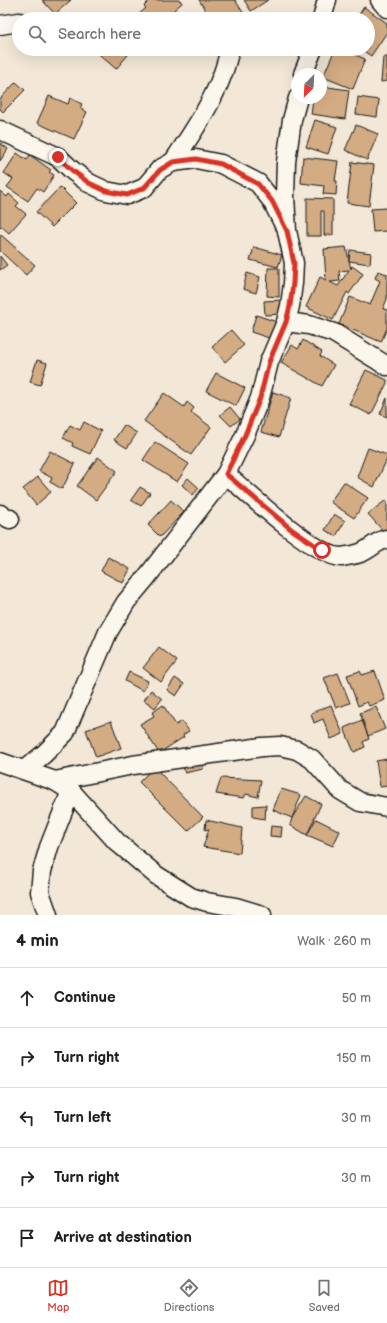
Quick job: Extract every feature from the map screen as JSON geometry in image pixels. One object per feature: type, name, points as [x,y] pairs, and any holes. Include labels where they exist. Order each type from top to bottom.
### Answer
[{"type":"street","points":[[324,12],[327,0]]},
{"type":"street","points":[[380,0],[387,8]]},
{"type":"street","points":[[0,25],[12,23]]},
{"type":"street","points":[[173,162],[199,122],[213,95],[223,73],[228,56]]},
{"type":"street","points":[[305,68],[310,56]]},
{"type":"street","points":[[24,770],[44,754],[65,733],[108,632],[126,602],[226,474],[245,435],[260,398],[269,362],[286,322],[290,306],[294,263],[287,231],[285,196],[286,162],[292,120],[296,104]]},
{"type":"street","points":[[0,130],[58,157],[89,183],[106,191],[127,195],[144,188],[160,170],[173,162],[196,159],[221,164],[258,184],[272,201],[287,231]]},
{"type":"street","points":[[286,322],[309,325],[334,334],[387,366]]},
{"type":"street","points":[[226,474],[291,529],[322,550],[340,557],[360,554],[387,539]]},
{"type":"street","points":[[55,781],[134,765],[262,747],[280,746],[297,750],[312,759],[340,790],[360,802],[387,807]]},
{"type":"street","points":[[2,764],[55,781],[71,791],[117,842],[156,875],[206,908],[236,907],[262,915]]},
{"type":"street","points":[[48,915],[40,892],[42,871],[49,847],[71,791]]},
{"type":"building","points":[[42,0],[71,0],[57,12],[53,12]]},
{"type":"building","points":[[150,0],[180,0],[182,3],[174,10],[176,12],[142,12],[146,8],[144,6]]},
{"type":"building","points":[[199,0],[235,0],[243,12],[207,12]]},
{"type":"building","points":[[244,0],[268,0],[251,11]]},
{"type":"building","points":[[364,7],[371,12],[361,12]]},
{"type":"building","points":[[375,15],[387,23],[387,32],[375,50]]},
{"type":"building","points":[[101,56],[127,56],[116,69]]},
{"type":"building","points":[[332,56],[358,56],[365,59],[353,89],[327,79],[327,68]]},
{"type":"building","points":[[383,57],[387,57],[387,81],[381,82]]},
{"type":"building","points":[[16,82],[25,90],[3,112],[0,109],[0,99]]},
{"type":"building","points":[[327,87],[349,90],[345,119],[311,114],[312,104],[327,104]]},
{"type":"building","points":[[49,96],[68,104],[70,98],[82,104],[80,108],[87,112],[74,139],[37,123]]},
{"type":"building","points":[[358,97],[379,100],[377,117],[356,114]]},
{"type":"building","points":[[315,120],[337,127],[328,154],[306,147]]},
{"type":"building","points":[[356,125],[378,134],[367,160],[345,150]]},
{"type":"building","points":[[0,143],[8,149],[0,161]]},
{"type":"building","points":[[17,153],[27,160],[30,155],[51,170],[49,172],[54,175],[43,192],[37,188],[28,201],[7,187],[13,179],[4,173]]},
{"type":"building","points":[[303,157],[338,161],[335,181],[337,181],[336,195],[323,194],[324,186],[301,183]]},
{"type":"building","points":[[352,162],[374,165],[369,206],[347,203]]},
{"type":"building","points":[[60,187],[76,203],[52,227],[36,212]]},
{"type":"building","points":[[0,191],[7,197],[9,194],[19,203],[16,206],[26,214],[9,233],[1,226],[0,227]]},
{"type":"building","points":[[307,198],[333,199],[333,235],[324,235],[324,211],[321,211],[321,236],[307,236]]},
{"type":"building","points":[[387,208],[387,231],[373,232],[371,209]]},
{"type":"building","points":[[0,234],[35,265],[26,275],[0,251]]},
{"type":"building","points":[[254,247],[282,255],[278,267],[250,260]]},
{"type":"building","points":[[346,247],[351,269],[352,266],[363,274],[349,294],[347,292],[333,320],[306,307],[320,277],[326,280],[324,249]],"holes":[[[349,270],[338,286],[330,282],[340,281],[339,271]]]},
{"type":"building","points":[[350,250],[371,253],[370,264],[349,261]]},
{"type":"building","points":[[0,256],[7,265],[0,270]]},
{"type":"building","points":[[268,268],[279,268],[279,297],[267,296]]},
{"type":"building","points":[[378,271],[387,274],[387,299],[383,309],[387,310],[387,328],[381,342],[339,324],[350,297],[370,305],[380,281],[375,278]]},
{"type":"building","points":[[247,273],[260,277],[256,293],[243,289]]},
{"type":"building","points":[[282,300],[282,314],[265,315],[264,301]]},
{"type":"building","points":[[256,315],[277,322],[272,339],[251,332]]},
{"type":"building","points":[[231,330],[244,345],[225,362],[212,347]]},
{"type":"building","points":[[303,340],[322,352],[320,356],[334,365],[322,386],[281,363],[292,345],[298,349]]},
{"type":"building","points":[[37,360],[47,363],[40,385],[30,382]]},
{"type":"building","points":[[366,370],[387,380],[387,383],[371,415],[349,404]]},
{"type":"building","points":[[216,373],[245,388],[236,406],[206,391]]},
{"type":"building","points":[[273,392],[291,398],[279,437],[261,432]]},
{"type":"building","points":[[164,393],[184,407],[187,402],[194,408],[191,412],[211,427],[191,455],[144,421]]},
{"type":"building","points":[[387,398],[387,417],[380,414]]},
{"type":"building","points":[[230,407],[240,419],[231,426],[220,415]]},
{"type":"building","points":[[84,422],[101,431],[90,454],[72,446],[73,443],[63,438],[70,425],[80,430]]},
{"type":"building","points":[[124,425],[137,433],[127,448],[114,440]]},
{"type":"building","points":[[155,442],[189,464],[177,482],[143,460]]},
{"type":"building","points":[[368,448],[387,455],[387,459],[374,487],[357,477]]},
{"type":"building","points":[[50,451],[75,464],[62,489],[50,482],[52,478],[39,471]]},
{"type":"building","points":[[98,457],[117,471],[96,500],[77,486]]},
{"type":"building","points":[[38,477],[51,492],[36,505],[23,489]]},
{"type":"building","points":[[188,478],[199,488],[193,495],[182,485]]},
{"type":"building","points":[[344,482],[368,498],[354,518],[330,502]]},
{"type":"building","points":[[140,487],[150,493],[141,506],[131,500]]},
{"type":"building","points":[[171,500],[184,512],[160,537],[148,525]]},
{"type":"building","points":[[386,500],[387,530],[384,532],[368,514]]},
{"type":"building","points":[[334,514],[345,521],[336,536],[325,530]]},
{"type":"building","points":[[108,557],[130,569],[123,583],[101,571]]},
{"type":"building","points":[[159,647],[177,661],[161,682],[143,668]]},
{"type":"building","points":[[360,671],[362,675],[375,671],[385,700],[369,706],[367,702],[358,706],[347,675]]},
{"type":"building","points":[[129,672],[148,681],[143,691],[125,681]]},
{"type":"building","points":[[338,673],[350,703],[336,708],[324,678]]},
{"type":"building","points":[[175,678],[184,684],[176,696],[167,690]]},
{"type":"building","points":[[151,690],[162,699],[155,708],[144,700]]},
{"type":"building","points":[[163,705],[176,725],[182,721],[189,731],[183,735],[184,737],[159,753],[140,724],[154,716],[152,713]]},
{"type":"building","points":[[331,705],[343,734],[331,739],[323,719],[314,723],[311,713]]},
{"type":"building","points":[[376,707],[385,729],[368,736],[360,713]]},
{"type":"building","points":[[362,720],[369,739],[363,742],[365,747],[354,752],[344,728]]},
{"type":"building","points":[[111,721],[121,748],[96,757],[86,730]]},
{"type":"building","points":[[201,759],[203,769],[185,773],[182,763]]},
{"type":"building","points":[[387,759],[387,786],[380,787],[376,761]]},
{"type":"building","points":[[154,767],[203,817],[188,831],[139,782]]},
{"type":"building","points":[[221,778],[261,780],[258,797],[246,794],[244,798],[216,794]]},
{"type":"building","points":[[281,789],[301,795],[292,818],[273,810]]},
{"type":"building","points":[[306,796],[321,804],[307,835],[290,825],[292,818]]},
{"type":"building","points":[[266,805],[265,819],[253,817],[253,806]]},
{"type":"building","points":[[316,819],[340,831],[333,846],[307,835]]},
{"type":"building","points":[[206,820],[242,828],[240,853],[203,847],[209,829],[205,830]]},
{"type":"building","points":[[271,826],[282,827],[281,837],[270,836]]},
{"type":"route","points":[[58,157],[89,183],[106,191],[127,195],[144,188],[160,170],[173,162],[196,159],[221,164],[258,184],[272,201],[287,231],[294,263],[290,306],[286,322],[269,362],[260,398],[245,435],[226,474],[291,529],[322,550]]}]
